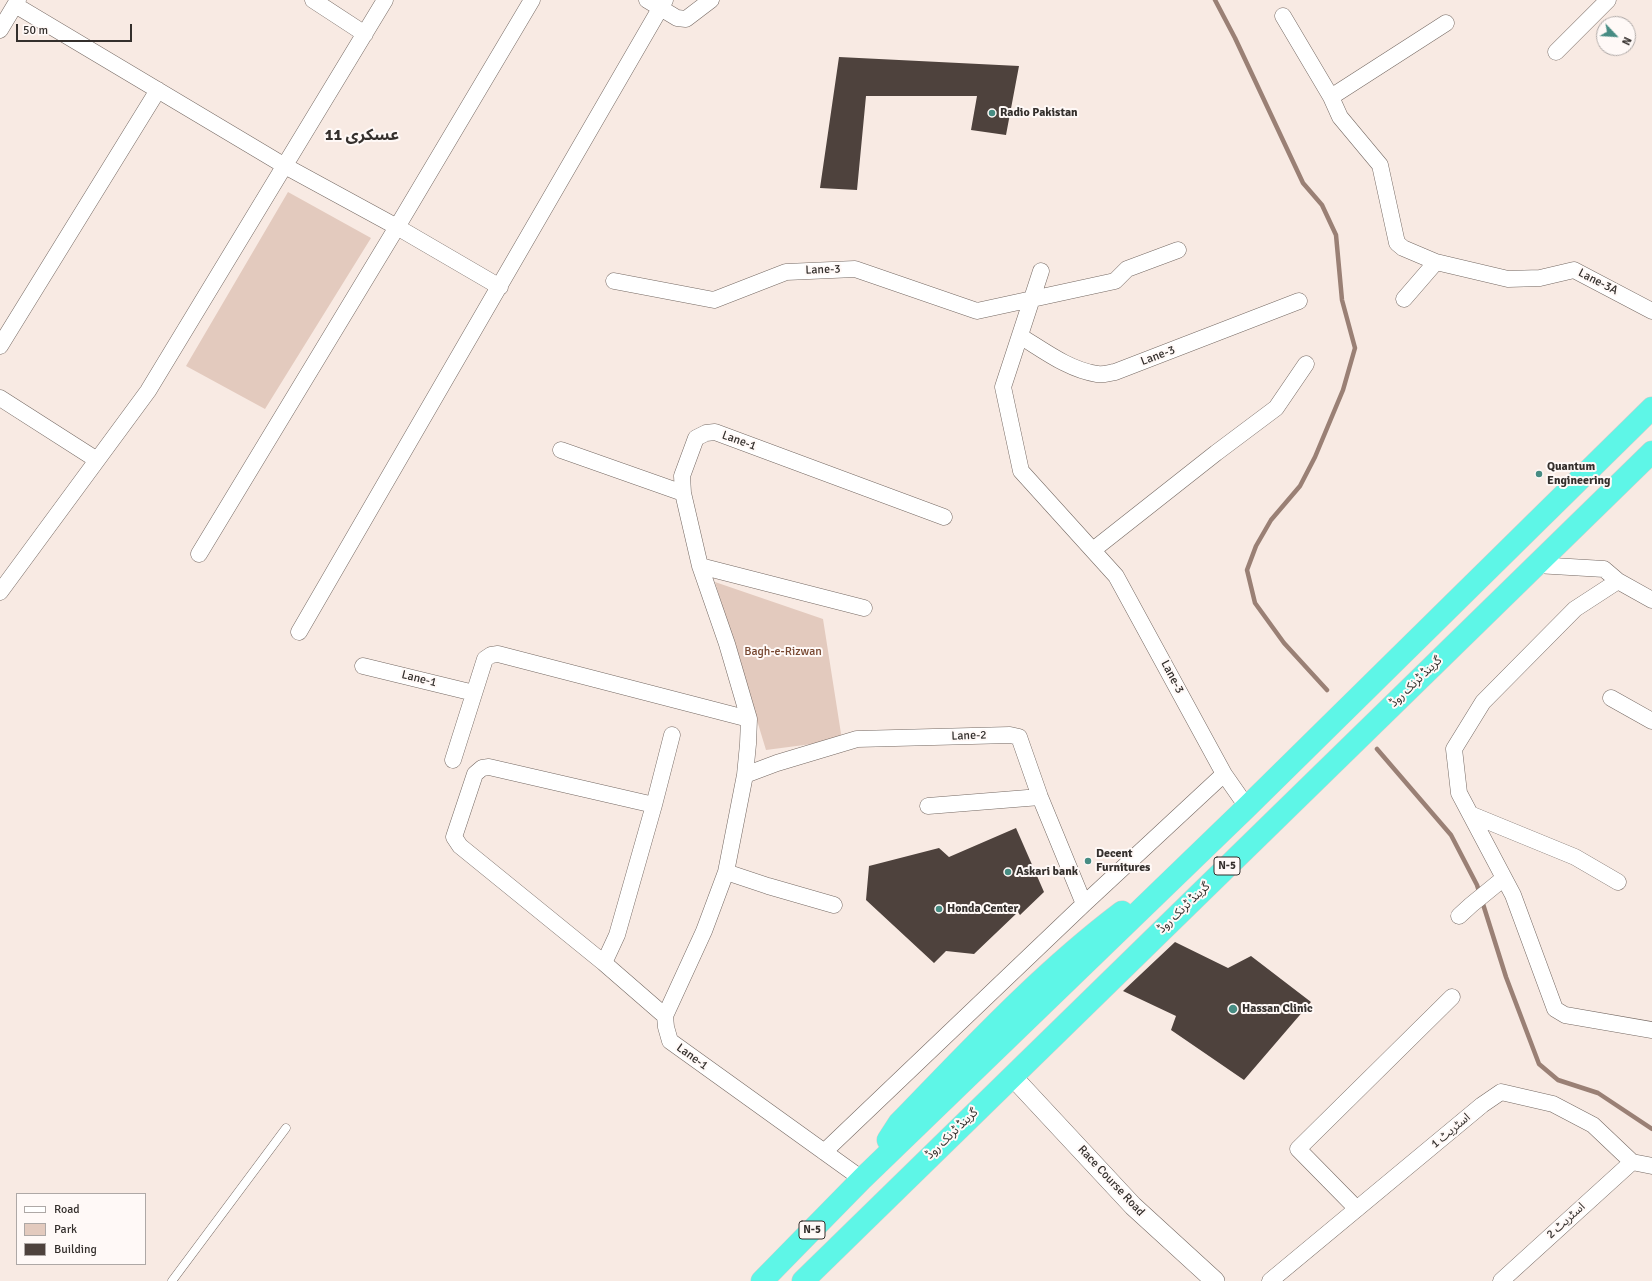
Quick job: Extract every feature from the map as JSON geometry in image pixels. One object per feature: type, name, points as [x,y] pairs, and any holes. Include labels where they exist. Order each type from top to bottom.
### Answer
[{"type":"highway","name":"N-5","points":[[762,1281],[862,1179],[1247,808],[1652,408]]},
{"type":"highway","name":"گرینڈ ٹرنک روڈ","points":[[803,1281],[1652,452]]},
{"type":"highway","name":"N-5","points":[[862,1179],[899,1123],[1012,1008],[1095,933],[1195,858]]},
{"type":"highway","points":[[991,1056],[1012,1076]]},
{"type":"street","points":[[313,0],[365,34]]},
{"type":"street","points":[[0,592],[148,391],[385,0]]},
{"type":"street","points":[[199,554],[397,227],[532,0]]},
{"type":"street","points":[[299,632],[500,287],[658,3],[677,18],[686,19],[711,0]]},
{"type":"street","points":[[1556,52],[1608,0]]},
{"type":"street","points":[[0,30],[16,2],[158,90],[285,166],[397,227],[500,287]]},
{"type":"street","points":[[1283,16],[1331,97],[1446,23]]},
{"type":"street","points":[[0,346],[158,90]]},
{"type":"street","name":"Lane-3A","points":[[1331,97],[1340,117],[1380,165],[1397,242],[1403,248],[1436,262],[1508,279],[1540,278],[1574,270],[1652,311]]},
{"type":"street","points":[[1032,300],[1115,281],[1127,269],[1178,250]]},
{"type":"street","points":[[1404,299],[1436,262]]},
{"type":"street","name":"Lane-3","points":[[614,281],[714,300],[786,272],[855,270],[977,311],[1032,300]]},
{"type":"street","name":"Lane-3","points":[[1041,271],[1003,387],[1021,471],[1116,576],[1224,774],[1247,808]]},
{"type":"street","name":"Lane-3","points":[[1020,336],[1051,356],[1078,369],[1098,374],[1115,372],[1299,301]]},
{"type":"street","points":[[1093,550],[1216,453],[1276,408],[1306,364]]},
{"type":"street","points":[[0,398],[97,460]]},
{"type":"street","name":"Lane-1","points":[[862,1179],[670,1041],[666,1027],[665,1016],[704,931],[726,872],[744,774],[749,719],[727,644],[700,566],[683,493],[682,476],[696,438],[706,433],[715,432],[944,517]]},
{"type":"street","points":[[561,450],[683,493]]},
{"type":"street","points":[[1536,565],[1604,568],[1618,581],[1652,600]]},
{"type":"street","points":[[700,566],[864,608]]},
{"type":"street","points":[[1618,581],[1575,609],[1483,702],[1454,749],[1459,793],[1513,895],[1555,1009],[1565,1015],[1652,1030]]},
{"type":"street","points":[[453,760],[485,659],[491,655],[498,654],[749,719]]},
{"type":"street","name":"Lane-1","points":[[363,666],[474,693]]},
{"type":"street","points":[[1611,698],[1652,721]]},
{"type":"street","points":[[604,963],[617,935],[654,805],[672,735]]},
{"type":"street","name":"Lane-2","points":[[744,774],[857,739],[1010,735],[1019,737],[1040,798],[1084,904]]},
{"type":"street","points":[[654,805],[489,767],[482,768],[476,774],[454,837],[460,846],[604,963],[665,1016]]},
{"type":"street","points":[[824,1152],[1084,904],[1224,774]]},
{"type":"street","points":[[928,806],[1040,798]]},
{"type":"street","points":[[1470,814],[1575,858],[1618,882]]},
{"type":"street","points":[[726,872],[834,905]]},
{"type":"street","points":[[1459,916],[1504,878]]},
{"type":"street","points":[[1356,1209],[1298,1150],[1452,997]]},
{"type":"street","name":"Race Course Road","points":[[1012,1076],[1133,1206],[1215,1281]]},
{"type":"street","name":"اسٹریٹ 1","points":[[1270,1281],[1482,1105],[1502,1092],[1553,1104],[1593,1125],[1632,1162]]},
{"type":"street","points":[[1632,1162],[1652,1166]]},
{"type":"street","name":"اسٹریٹ 2","points":[[1501,1281],[1632,1162]]},
{"type":"lane","points":[[172,1281],[286,1128]]},
{"type":"green space","points":[[288,192],[371,238],[265,409],[186,366]]},
{"type":"green space","name":"Bagh-e-Rizwan","points":[[715,582],[823,619],[842,740],[766,750]]},
{"type":"building","name":"Radio Pakistan","points":[[839,57],[1019,66],[1006,135],[971,130],[977,96],[866,96],[857,190],[820,188]]},
{"type":"building","name":"Honda Center","points":[[1016,828],[1044,892],[1020,915],[1018,912],[974,954],[946,951],[934,963],[866,900],[869,866],[939,848],[949,857]]},
{"type":"building","name":"Hassan Clinic","points":[[1175,942],[1228,968],[1251,956],[1311,1002],[1244,1080],[1171,1030],[1176,1016],[1123,991]]},
{"type":"waterway","points":[[1215,0],[1235,38],[1303,183],[1322,205],[1336,235],[1342,300],[1355,348],[1343,390],[1315,457],[1300,486],[1271,520],[1256,546],[1247,570],[1255,603],[1284,643],[1327,690]]},
{"type":"waterway","points":[[1377,749],[1451,835],[1477,885],[1506,977],[1539,1064],[1558,1080],[1598,1093],[1652,1129]]},
{"type":"place","name":"Radio Pakistan","points":[[992,113]]},
{"type":"place","name":"Quantum Engineering","points":[[1539,474]]},
{"type":"place","name":"Decent Furnitures","points":[[1088,861]]},
{"type":"place","name":"Askari bank","points":[[1008,872]]},
{"type":"place","name":"Honda Center","points":[[939,909]]},
{"type":"place","name":"Hassan Clinic","points":[[1233,1009]]},
{"type":"district","name":"عسکری 11","points":[[362,136]]}]
